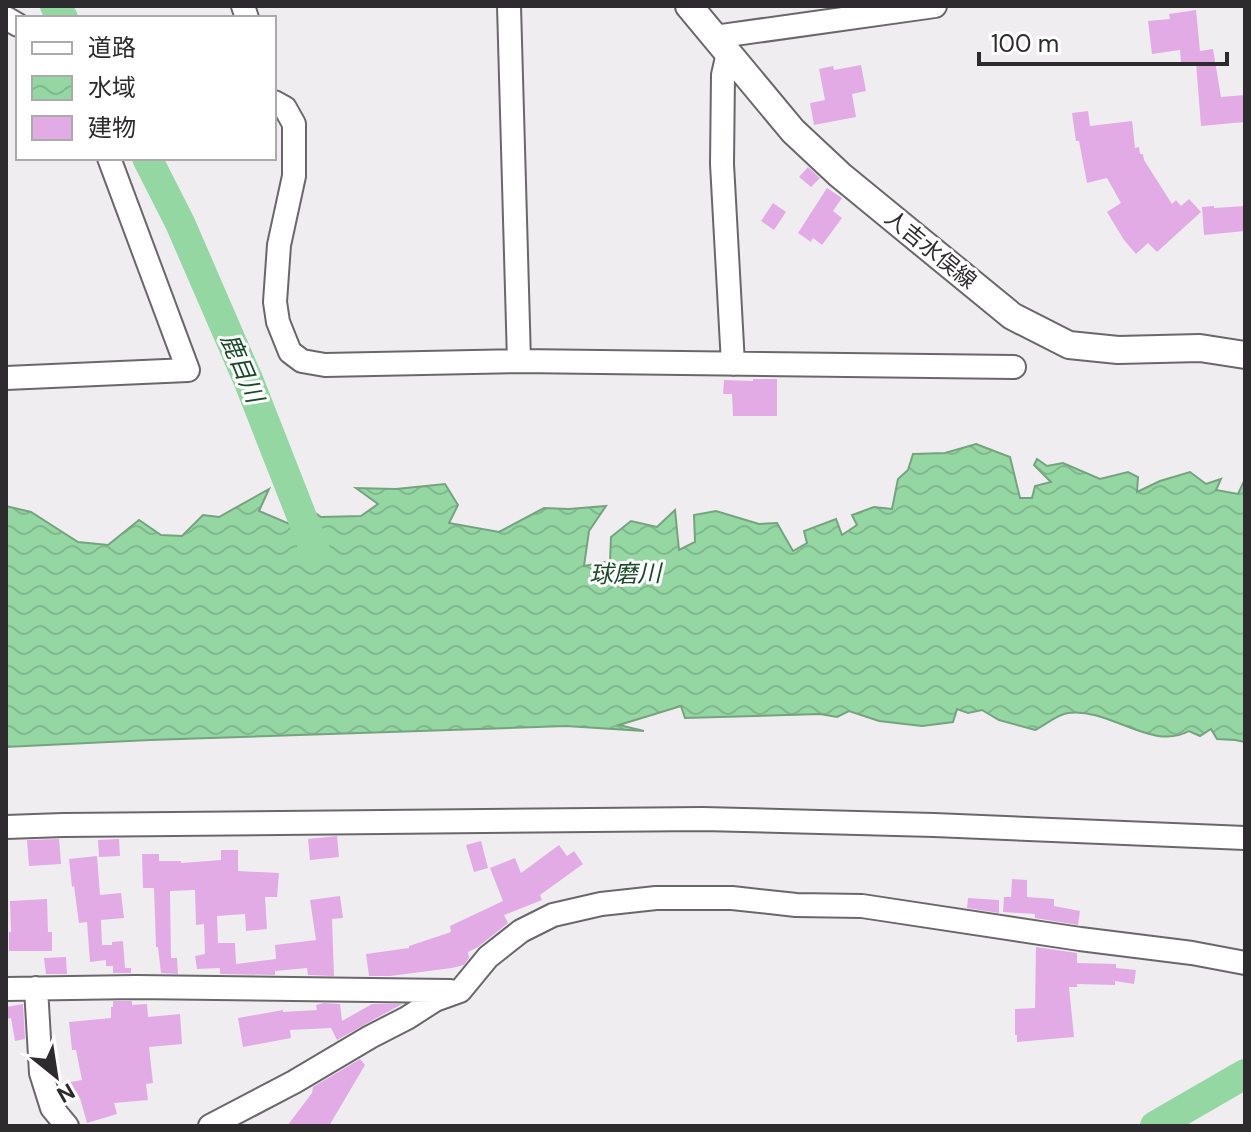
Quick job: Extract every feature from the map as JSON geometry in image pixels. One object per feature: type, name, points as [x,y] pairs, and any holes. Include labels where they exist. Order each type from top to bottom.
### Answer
[{"type":"main road","name":"人吉水俣線","points":[[689,6],[793,131],[840,175],[1012,316],[1069,345],[1118,350],[1200,348],[1245,355]]},
{"type":"street","points":[[509,6],[519,361]]},
{"type":"street","points":[[733,364],[722,164],[721,45],[935,6]]},
{"type":"street","points":[[276,103],[285,108],[294,124],[294,176],[279,245],[275,302],[278,322],[290,352],[302,361],[325,365],[519,361],[1014,367]]},
{"type":"street","points":[[6,378],[188,370],[110,160]]},
{"type":"street","points":[[6,827],[703,819],[1245,838]]},
{"type":"street","points":[[210,1126],[294,1082],[435,1000],[460,991],[488,957],[521,931],[553,915],[601,904],[656,898],[732,898],[796,905],[862,906],[1245,963]]},
{"type":"street","points":[[6,989],[136,987],[460,991]]},
{"type":"street","points":[[36,988],[41,1073],[52,1108],[67,1126]]},
{"type":"water","name":"球磨川","points":[[976,444],[1010,457],[1020,498],[1032,498],[1035,486],[1051,482],[1034,465],[1037,459],[1047,466],[1063,463],[1100,479],[1128,472],[1138,477],[1137,492],[1190,472],[1206,484],[1221,479],[1216,490],[1238,494],[1245,479],[1245,742],[1217,739],[1211,729],[1200,736],[1189,731],[1175,736],[1160,736],[1083,713],[1064,714],[1035,730],[999,720],[982,710],[968,713],[957,709],[953,722],[922,726],[879,721],[849,711],[837,717],[820,714],[685,718],[681,706],[619,725],[644,731],[566,726],[6,747],[6,506],[31,512],[78,542],[108,545],[139,520],[161,535],[182,536],[203,515],[219,517],[269,489],[259,511],[292,525],[307,507],[321,517],[361,516],[378,504],[356,488],[396,489],[445,484],[458,505],[449,523],[499,532],[544,508],[606,506],[589,531],[584,566],[610,561],[611,537],[631,521],[657,527],[675,510],[679,550],[695,542],[694,515],[716,511],[759,524],[777,523],[793,551],[807,543],[804,531],[836,519],[842,535],[857,525],[852,515],[874,507],[892,509],[898,479],[908,470],[913,454],[945,453]]},
{"type":"building","points":[[1196,10],[1200,51],[1213,49],[1221,97],[1245,95],[1245,122],[1201,126],[1196,62],[1181,63],[1180,50],[1152,54],[1148,21],[1170,19],[1169,14]]},
{"type":"building","points":[[861,65],[866,91],[852,94],[856,117],[814,125],[810,103],[825,100],[819,69],[833,66],[834,70]]},
{"type":"building","points":[[1088,111],[1090,126],[1132,121],[1135,148],[1139,147],[1140,154],[1143,154],[1172,204],[1176,200],[1181,206],[1189,199],[1201,212],[1157,252],[1148,243],[1136,254],[1124,240],[1107,212],[1121,203],[1107,178],[1087,183],[1072,113]]},
{"type":"building","points":[[808,167],[820,178],[811,187],[799,177]]},
{"type":"building","points":[[827,188],[842,198],[833,211],[842,218],[822,245],[798,233]]},
{"type":"building","points":[[773,203],[786,212],[774,230],[761,221]]},
{"type":"building","points":[[1245,206],[1245,231],[1204,235],[1202,207]]},
{"type":"building","points":[[777,379],[777,416],[733,416],[732,394],[723,394],[724,380]]},
{"type":"building","points":[[337,836],[339,857],[310,860],[308,839]]},
{"type":"building","points":[[59,839],[61,864],[29,866],[27,840]]},
{"type":"building","points":[[119,839],[120,856],[99,857],[98,840]]},
{"type":"building","points":[[481,841],[488,868],[474,872],[466,845]]},
{"type":"building","points":[[559,845],[567,856],[574,851],[583,864],[540,895],[542,900],[504,915],[508,923],[468,952],[469,958],[464,965],[390,976],[369,976],[366,954],[409,948],[451,932],[450,926],[503,901],[490,868],[515,858],[521,873]]},
{"type":"building","points":[[221,850],[238,850],[238,871],[279,873],[277,897],[265,897],[267,929],[246,931],[245,914],[217,916],[218,943],[235,943],[236,964],[276,959],[275,945],[316,940],[310,900],[340,896],[343,918],[332,919],[334,976],[308,975],[307,968],[275,971],[275,975],[220,974],[220,968],[197,969],[195,956],[205,954],[204,924],[196,925],[195,890],[170,891],[171,958],[177,958],[178,974],[161,973],[156,947],[154,888],[143,888],[142,854],[159,854],[159,861],[181,863],[221,860]]},
{"type":"building","points":[[97,856],[100,895],[121,893],[124,918],[101,920],[102,945],[123,941],[125,968],[131,968],[131,973],[113,973],[113,966],[106,966],[106,960],[90,962],[87,922],[79,923],[69,859]]},
{"type":"building","points":[[1012,879],[1027,880],[1027,897],[1054,899],[1054,906],[1080,911],[1078,925],[1035,918],[1035,914],[1003,912],[1004,897],[1011,897]]},
{"type":"building","points":[[968,898],[999,900],[999,913],[967,908]]},
{"type":"building","points":[[47,899],[52,951],[9,951],[10,901]]},
{"type":"building","points":[[1036,947],[1077,953],[1077,963],[1116,964],[1116,968],[1136,970],[1134,984],[1115,981],[1115,985],[1077,984],[1077,987],[1069,987],[1074,1037],[1017,1042],[1015,1009],[1035,1008]]},
{"type":"building","points":[[66,957],[67,974],[46,974],[44,958]]},
{"type":"building","points":[[113,1001],[147,1004],[148,1017],[180,1014],[182,1044],[149,1047],[153,1083],[146,1084],[148,1100],[114,1103],[117,1114],[87,1123],[80,1098],[64,1101],[59,1084],[82,1080],[76,1050],[72,1050],[69,1022],[111,1018]]},
{"type":"building","points":[[23,1004],[25,1039],[15,1041],[11,1018],[6,1019],[6,1007]]},
{"type":"building","points":[[340,1004],[342,1021],[372,1004],[402,1004],[337,1040],[331,1028],[290,1030],[291,1038],[243,1047],[238,1018],[283,1010],[317,1010],[316,1005]]},
{"type":"building","points":[[360,1059],[365,1065],[329,1126],[287,1126],[312,1093],[313,1087]]},
{"type":"waterway","name":"鹿目川","points":[[55,6],[62,16]]},
{"type":"waterway","name":"鹿目川","points":[[148,160],[180,223],[249,382],[316,553]]},
{"type":"waterway","points":[[1155,1126],[1245,1074]]}]
